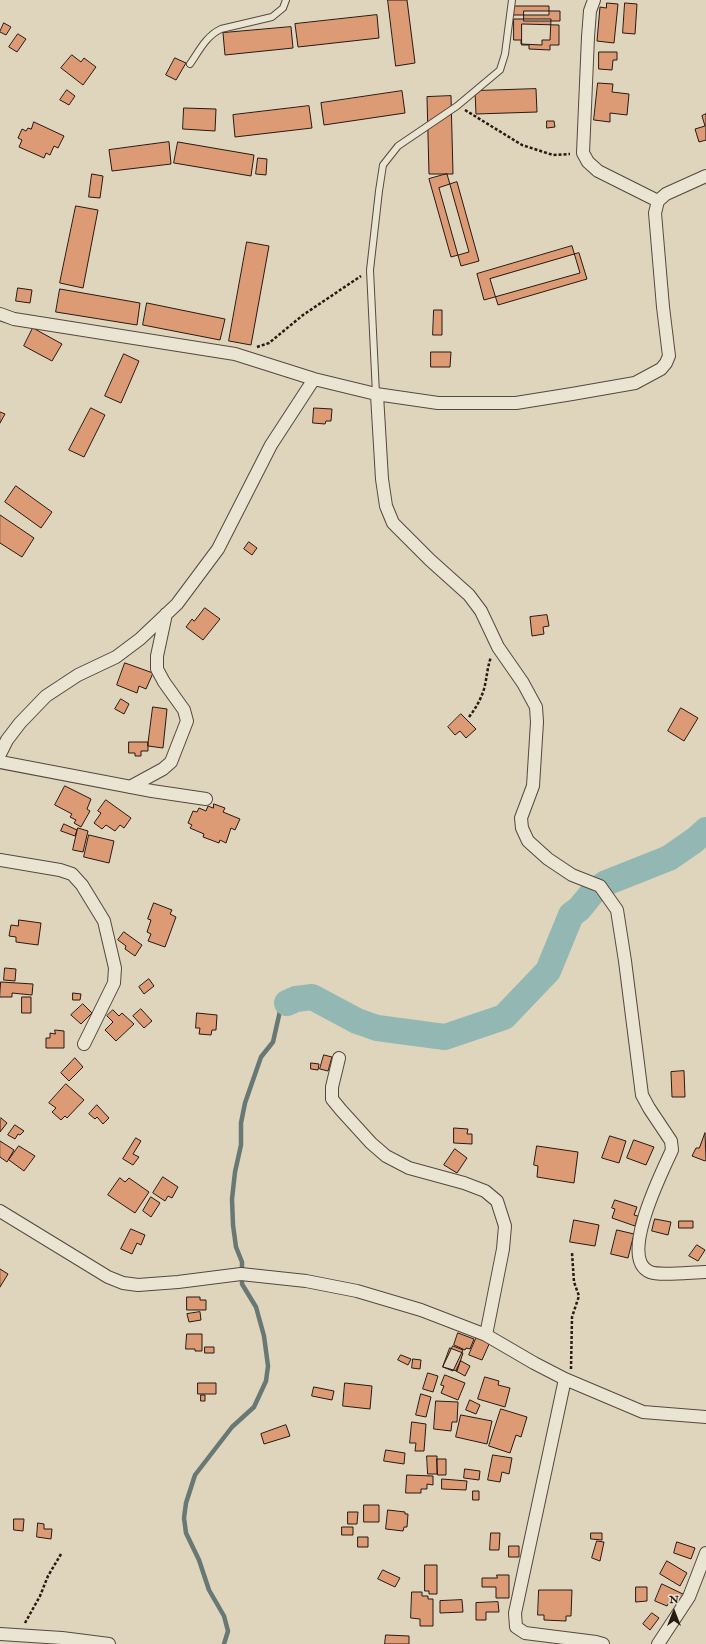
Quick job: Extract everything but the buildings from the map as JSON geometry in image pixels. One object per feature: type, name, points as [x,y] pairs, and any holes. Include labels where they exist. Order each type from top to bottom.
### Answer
[{"type":"street","points":[[594,0],[590,12],[588,37],[583,153],[588,162],[598,171],[658,201]]},
{"type":"street","points":[[0,314],[14,318],[235,354],[314,379],[376,394],[438,403],[516,403],[635,383],[661,369],[669,356],[655,213],[658,201],[666,194],[706,176]]},
{"type":"street","points":[[0,754],[7,740],[20,723],[46,696],[78,675],[116,657],[140,639],[177,604],[218,549],[271,444],[314,379]]},
{"type":"street","points":[[376,394],[382,479],[386,506],[393,523],[430,560],[470,595],[482,611],[498,647],[523,683],[536,707],[537,722],[533,786],[521,818],[522,828],[528,841],[548,859],[572,875],[600,886],[617,910],[624,947],[642,1095],[672,1146],[672,1150],[645,1213],[639,1240],[640,1262],[642,1267],[653,1273],[706,1272]]},
{"type":"street","points":[[130,787],[163,769],[171,762],[187,722],[184,710],[164,682],[157,669],[157,656],[166,614]]},
{"type":"street","points":[[0,762],[130,787],[206,799]]},
{"type":"street","points":[[0,860],[60,870],[72,874],[82,885],[104,921],[115,968],[114,983],[84,1044]]},
{"type":"street","points":[[339,1058],[332,1087],[332,1098],[371,1143],[386,1156],[409,1168],[464,1183],[485,1191],[497,1201],[505,1226],[504,1241],[486,1335]]},
{"type":"street","points":[[0,1211],[108,1277],[123,1283],[138,1285],[178,1282],[241,1274],[306,1281],[357,1291],[421,1310],[486,1335],[534,1363],[568,1380],[643,1412],[658,1415],[706,1417]]},
{"type":"street","points":[[568,1380],[515,1613],[516,1627],[525,1633],[603,1644]]},
{"type":"street","points":[[658,1644],[689,1597],[705,1556]]},
{"type":"street","points":[[0,1634],[62,1638],[109,1644]]},
{"type":"lane","points":[[190,64],[208,37],[215,32],[221,29],[272,17],[284,8],[286,0]]},
{"type":"lane","points":[[376,394],[370,270],[383,165],[398,146],[458,106],[500,70],[505,54],[512,0]]},
{"type":"path","points":[[458,106],[509,137],[538,150],[553,155],[583,153]]},
{"type":"path","points":[[256,347],[269,343],[303,314],[370,270]]},
{"type":"path","points":[[469,717],[477,707],[484,688],[487,667],[498,647]]},
{"type":"path","points":[[568,1380],[572,1317],[579,1296],[574,1282],[572,1252]]},
{"type":"path","points":[[18,1636],[40,1596],[48,1576],[61,1554]]},
{"type":"waterway","points":[[287,1003],[296,999],[312,997],[357,1021],[377,1028],[445,1037],[504,1017],[548,971],[571,915],[579,909],[593,892],[606,883],[669,858],[695,840],[706,830]]},
{"type":"waterway","points":[[224,1644],[228,1631],[224,1616],[209,1590],[199,1560],[186,1533],[184,1518],[186,1503],[195,1475],[232,1427],[254,1407],[266,1381],[268,1366],[264,1336],[256,1307],[242,1284],[242,1262],[236,1247],[232,1199],[235,1172],[241,1145],[241,1123],[245,1103],[261,1057],[273,1042],[280,1011],[287,1003]]}]
